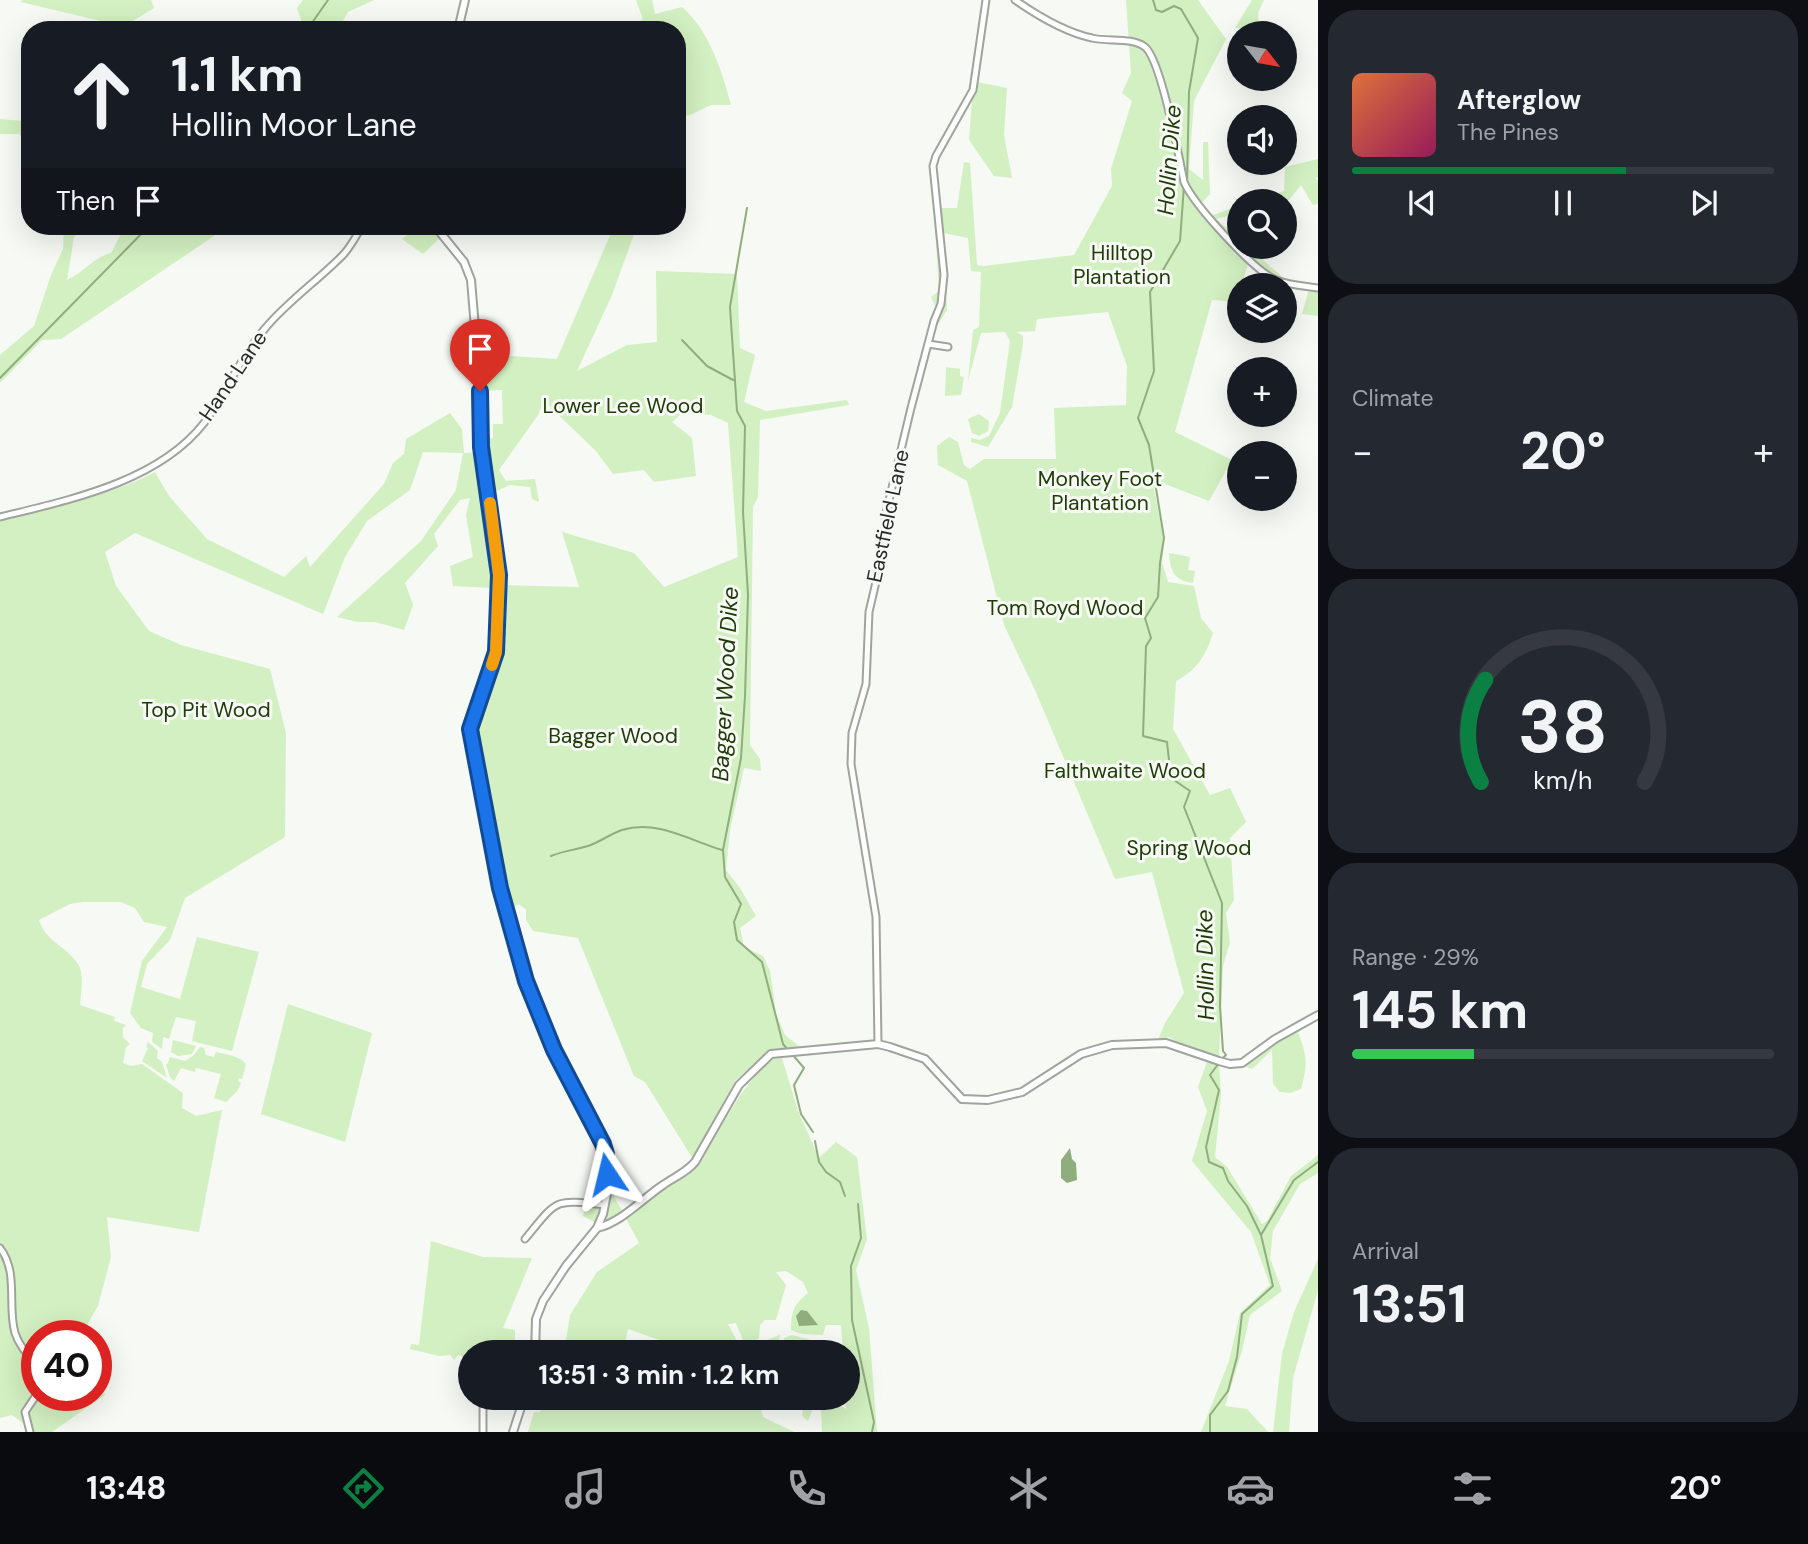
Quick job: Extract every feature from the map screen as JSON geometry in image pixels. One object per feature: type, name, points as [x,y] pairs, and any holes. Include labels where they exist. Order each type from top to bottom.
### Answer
[{"type":"street","points":[[460,21],[465,0]]},
{"type":"street","name":"Eastfield Lane","points":[[878,1044],[876,917],[850,764],[852,733],[866,684],[869,612],[882,556],[886,513],[928,344],[942,304],[944,275],[933,166],[973,90],[986,0]]},
{"type":"street","points":[[1015,0],[1064,29],[1094,39],[1140,44],[1147,49],[1157,67],[1186,184],[1208,217],[1272,278],[1318,288]]},
{"type":"street","name":"Hand Lane","points":[[0,517],[60,503],[141,475],[177,447],[205,421],[253,344],[268,325],[341,257],[356,235]]},
{"type":"street","points":[[442,235],[464,262],[471,280],[481,399],[481,447],[499,575],[496,652],[470,729],[500,888],[526,981],[554,1050],[605,1151],[607,1194],[597,1228],[565,1266],[543,1301],[536,1320],[535,1340]]},
{"type":"street","points":[[928,344],[948,347]]},
{"type":"street","points":[[597,1228],[620,1218],[659,1187],[687,1171],[695,1162],[739,1085],[771,1054],[878,1044],[925,1059],[962,1099],[988,1100],[1022,1092],[1081,1054],[1112,1045],[1166,1043],[1221,1061],[1242,1063],[1275,1039],[1318,1016]]},
{"type":"street","points":[[524,1239],[548,1211],[561,1202],[605,1205]]},
{"type":"street","points":[[0,1248],[10,1265],[12,1318],[15,1334],[21,1345]]},
{"type":"street","points":[[483,1410],[484,1432]]},
{"type":"street","points":[[513,1432],[520,1410]]},
{"type":"street","points":[[26,1411],[30,1432]]},
{"type":"green space","points":[[151,0],[154,8],[133,21],[101,21],[21,2]]},
{"type":"green space","points":[[303,0],[374,0],[348,12],[343,21],[301,21],[297,8]]},
{"type":"green space","points":[[636,0],[652,0],[655,14],[682,7],[707,39],[731,105],[711,105],[686,116],[686,21],[640,21],[643,19]]},
{"type":"green space","points":[[1126,0],[1198,0],[1226,39],[1194,101],[1189,169],[1203,180],[1203,142],[1208,142],[1210,194],[1197,208],[1227,238],[1227,259],[1249,260],[1245,273],[1227,273],[1227,301],[1212,300],[1175,432],[1227,458],[1227,469],[1209,501],[1152,479],[1164,541],[1162,562],[1168,582],[1194,586],[1201,618],[1213,633],[1200,661],[1176,681],[1173,729],[1210,795],[1230,788],[1246,822],[1230,838],[1234,900],[1226,913],[1230,942],[1223,966],[1219,1058],[1183,1046],[1169,1037],[1158,1040],[1165,1023],[1184,993],[1152,872],[1115,879],[1035,690],[1004,625],[967,481],[938,465],[937,446],[949,437],[958,442],[964,465],[970,469],[984,459],[1056,459],[1054,408],[1126,405],[1127,366],[1108,312],[1037,319],[1035,331],[1017,332],[1023,336],[1023,344],[1012,407],[988,447],[971,442],[971,438],[980,440],[989,436],[1000,413],[1010,341],[1005,332],[981,333],[968,381],[973,330],[979,327],[981,272],[971,271],[968,238],[944,233],[947,310],[938,325],[938,311],[931,297],[939,291],[935,227],[939,229],[939,208],[957,208],[964,162],[970,163],[977,265],[1074,255],[1112,186],[1111,169],[1132,101],[1122,93],[1131,73]]},
{"type":"green space","points":[[1252,0],[1264,0],[1258,13],[1258,21],[1239,21]]},
{"type":"green space","points":[[977,82],[1007,88],[1004,135],[1012,178],[994,176],[969,140],[972,101]]},
{"type":"green space","points":[[0,119],[21,121],[21,136],[0,134]]},
{"type":"green space","points":[[1318,159],[1318,177],[1315,178],[1318,180],[1318,204],[1313,205],[1301,185],[1297,190],[1284,189],[1285,175],[1297,175],[1297,164]]},
{"type":"green space","points":[[1227,210],[1227,216],[1216,219],[1227,229],[1227,234],[1210,216]]},
{"type":"green space","points":[[64,235],[76,235],[67,280],[111,253],[120,235],[214,235],[61,339],[42,340],[0,383],[0,355],[34,326],[63,249]]},
{"type":"green space","points":[[407,235],[441,237],[423,254],[402,239]]},
{"type":"green space","points":[[610,235],[634,235],[612,295],[577,371],[627,345],[657,342],[656,271],[737,274],[740,348],[755,355],[744,402],[766,411],[847,400],[849,405],[760,420],[758,497],[753,507],[750,745],[760,759],[761,771],[744,768],[730,830],[726,870],[756,916],[740,928],[744,947],[763,956],[770,971],[776,1013],[785,1035],[800,1047],[769,1051],[735,1081],[693,1159],[645,1082],[634,1076],[578,938],[533,931],[526,920],[526,909],[518,904],[511,910],[503,888],[474,731],[501,654],[500,585],[579,587],[562,532],[634,553],[664,587],[738,557],[728,423],[711,415],[682,413],[672,422],[692,438],[696,476],[654,482],[644,470],[613,474],[596,451],[544,401],[538,415],[499,470],[506,481],[535,479],[539,502],[532,499],[530,487],[510,485],[485,496],[497,575],[492,588],[453,586],[450,566],[473,557],[466,515],[470,498],[460,500],[434,534],[438,546],[405,583],[413,605],[404,630],[375,622],[358,622],[337,617],[421,541],[456,490],[463,453],[423,452],[410,490],[367,521],[345,557],[323,614],[135,533],[105,552],[116,586],[149,631],[181,645],[270,669],[286,733],[285,837],[185,898],[170,940],[147,964],[141,987],[180,999],[197,937],[259,952],[232,1051],[192,1041],[196,1021],[176,1017],[169,1039],[163,1037],[162,1049],[152,1042],[153,1033],[141,1028],[130,1013],[142,961],[167,927],[144,922],[135,908],[121,902],[70,904],[39,920],[52,940],[70,954],[81,970],[80,1005],[115,1017],[114,1021],[126,1025],[123,1028],[123,1037],[130,1044],[126,1047],[123,1063],[131,1066],[142,1064],[183,1093],[182,1108],[196,1116],[222,1110],[199,1232],[107,1217],[111,1257],[98,1306],[90,1320],[21,1320],[21,1342],[14,1315],[11,1266],[0,1244],[0,520],[99,495],[155,472],[169,496],[207,539],[284,577],[306,556],[310,567],[384,484],[393,463],[404,454],[406,439],[450,413],[462,429],[464,453],[478,452],[481,461],[486,460],[484,439],[493,438],[493,424],[503,424],[502,390],[483,391],[480,354],[557,359]]},
{"type":"green space","points":[[1253,259],[1262,259],[1278,273],[1268,273]]},
{"type":"green space","points":[[1309,289],[1318,291],[1318,316],[1302,314]]},
{"type":"green space","points":[[946,367],[960,369],[960,376],[964,377],[961,395],[945,396]]},
{"type":"green space","points":[[979,414],[989,421],[988,431],[979,436],[972,433],[968,419]]},
{"type":"green space","points":[[1169,553],[1190,557],[1188,570],[1195,571],[1193,583],[1181,580],[1174,574]]},
{"type":"green space","points":[[288,1004],[372,1033],[345,1142],[261,1114]]},
{"type":"green space","points":[[1297,1030],[1305,1059],[1301,1089],[1290,1093],[1280,1092],[1273,1084],[1272,1050],[1252,1069],[1242,1065],[1276,1040]]},
{"type":"green space","points":[[173,1040],[196,1046],[192,1054],[178,1056],[171,1052]]},
{"type":"green space","points":[[148,1042],[158,1051],[157,1058],[162,1062],[167,1078],[142,1061]]},
{"type":"green space","points":[[200,1047],[204,1048],[206,1055],[214,1057],[216,1052],[236,1057],[246,1064],[242,1079],[239,1078],[238,1081],[241,1083],[238,1090],[226,1102],[214,1098],[221,1074],[196,1068],[195,1072],[181,1068],[174,1081],[170,1077],[166,1065],[170,1057],[185,1061]]},
{"type":"green space","points":[[782,1058],[798,1111],[819,1158],[836,1142],[857,1157],[867,1239],[856,1270],[869,1328],[877,1432],[822,1432],[821,1410],[860,1410],[860,1340],[842,1340],[841,1325],[826,1325],[823,1335],[802,1334],[791,1330],[794,1309],[808,1293],[803,1282],[786,1271],[776,1272],[786,1285],[776,1320],[765,1320],[760,1325],[756,1340],[743,1340],[736,1323],[728,1324],[736,1340],[659,1340],[628,1329],[626,1340],[566,1340],[570,1315],[597,1272],[639,1243],[625,1217],[669,1184],[686,1177],[698,1164],[741,1094],[771,1059]]},
{"type":"green space","points":[[1208,1059],[1219,1064],[1221,1095],[1215,1157],[1227,1167],[1262,1224],[1267,1221],[1291,1176],[1318,1155],[1318,1173],[1300,1184],[1273,1231],[1270,1258],[1282,1291],[1250,1315],[1225,1406],[1247,1409],[1268,1432],[1201,1432],[1229,1361],[1240,1313],[1270,1285],[1251,1232],[1192,1161],[1207,1111],[1198,1087]]},
{"type":"green space","points":[[609,1182],[620,1187],[614,1197],[623,1212],[603,1223]]},
{"type":"green space","points":[[586,1205],[600,1209],[596,1223],[583,1216]]},
{"type":"green space","points":[[431,1241],[483,1257],[532,1258],[503,1328],[515,1330],[515,1340],[458,1340],[458,1355],[454,1360],[450,1355],[439,1356],[410,1349],[411,1344],[419,1345]]},
{"type":"green space","points":[[0,1251],[8,1278],[12,1332],[21,1350],[21,1411],[82,1411],[52,1432],[26,1432],[23,1423],[12,1415],[0,1418]]},
{"type":"green space","points":[[1318,1259],[1318,1290],[1293,1378],[1289,1432],[1273,1432],[1282,1354],[1294,1312]]},
{"type":"green space","points":[[780,1335],[779,1340],[767,1340]]},
{"type":"green space","points":[[792,1335],[811,1340],[784,1340]]},
{"type":"green space","points":[[761,1410],[763,1417],[794,1432],[528,1432],[534,1412]]},
{"type":"green space","points":[[803,1410],[812,1410],[808,1421],[802,1416]]},
{"type":"shaded area","points":[[1070,1148],[1072,1159],[1076,1163],[1077,1180],[1067,1183],[1061,1178],[1061,1160]]},
{"type":"shaded area","points":[[801,1310],[807,1311],[818,1325],[799,1326],[796,1316]]},
{"type":"waterway","points":[[313,21],[328,0]]},
{"type":"waterway","name":"Hollin Dike","points":[[1153,0],[1156,10],[1162,12],[1174,6],[1181,9],[1198,38],[1189,92],[1187,182]]},
{"type":"waterway","name":"Hollin Dike","points":[[1184,186],[1180,241],[1150,292],[1154,371],[1138,418],[1149,445],[1164,538],[1158,597],[1145,618],[1151,638],[1146,646],[1143,736],[1167,742],[1171,778],[1190,791],[1184,807],[1222,903],[1220,1006],[1223,1051],[1226,1055],[1222,1059]]},
{"type":"waterway","name":"Bagger Wood Dike","points":[[747,208],[730,307],[737,411],[745,426],[743,512],[748,595],[745,696],[741,758],[723,850],[725,877],[741,904],[734,922],[737,940],[762,962],[783,1044],[788,1050]]},
{"type":"waterway","points":[[0,378],[140,235]]},
{"type":"waterway","name":"Bagger Wood Dike","points":[[682,340],[707,366],[733,380]]},
{"type":"waterway","points":[[551,856],[588,846],[635,827],[674,832],[722,850]]},
{"type":"waterway","name":"Bagger Wood Dike","points":[[792,1054],[804,1068],[794,1085],[801,1114],[813,1132]]},
{"type":"waterway","name":"Hollin Dike","points":[[1219,1063],[1210,1075],[1219,1090],[1206,1147],[1209,1162],[1223,1168],[1228,1181],[1247,1206],[1261,1235]]},
{"type":"waterway","name":"Bagger Wood Dike","points":[[815,1141],[819,1162],[826,1172],[840,1182],[845,1196]]},
{"type":"waterway","points":[[1210,1432],[1210,1415],[1228,1391],[1237,1357],[1242,1314],[1273,1286],[1261,1235],[1294,1180],[1318,1162]]},
{"type":"waterway","name":"Bagger Wood Dike","points":[[858,1204],[861,1238],[851,1266],[852,1320],[874,1422],[872,1432]]},
{"type":"slow traffic","points":[[490,503],[499,575],[496,652],[492,665]]},
{"type":"route","points":[[480,391],[481,447],[499,575],[496,652],[470,729],[500,888],[526,981],[554,1050],[603,1144],[607,1174]]},
{"type":"park label","name":"Hilltop Plantation","points":[[1122,265]]},
{"type":"park label","name":"Lower Lee Wood","points":[[623,406]]},
{"type":"park label","name":"Monkey Foot Plantation","points":[[1100,491]]},
{"type":"park label","name":"Tom Royd Wood","points":[[1065,608]]},
{"type":"park label","name":"Top Pit Wood","points":[[206,710]]},
{"type":"park label","name":"Bagger Wood","points":[[613,736]]},
{"type":"park label","name":"Falthwaite Wood","points":[[1125,771]]},
{"type":"park label","name":"Spring Wood","points":[[1189,848]]}]
